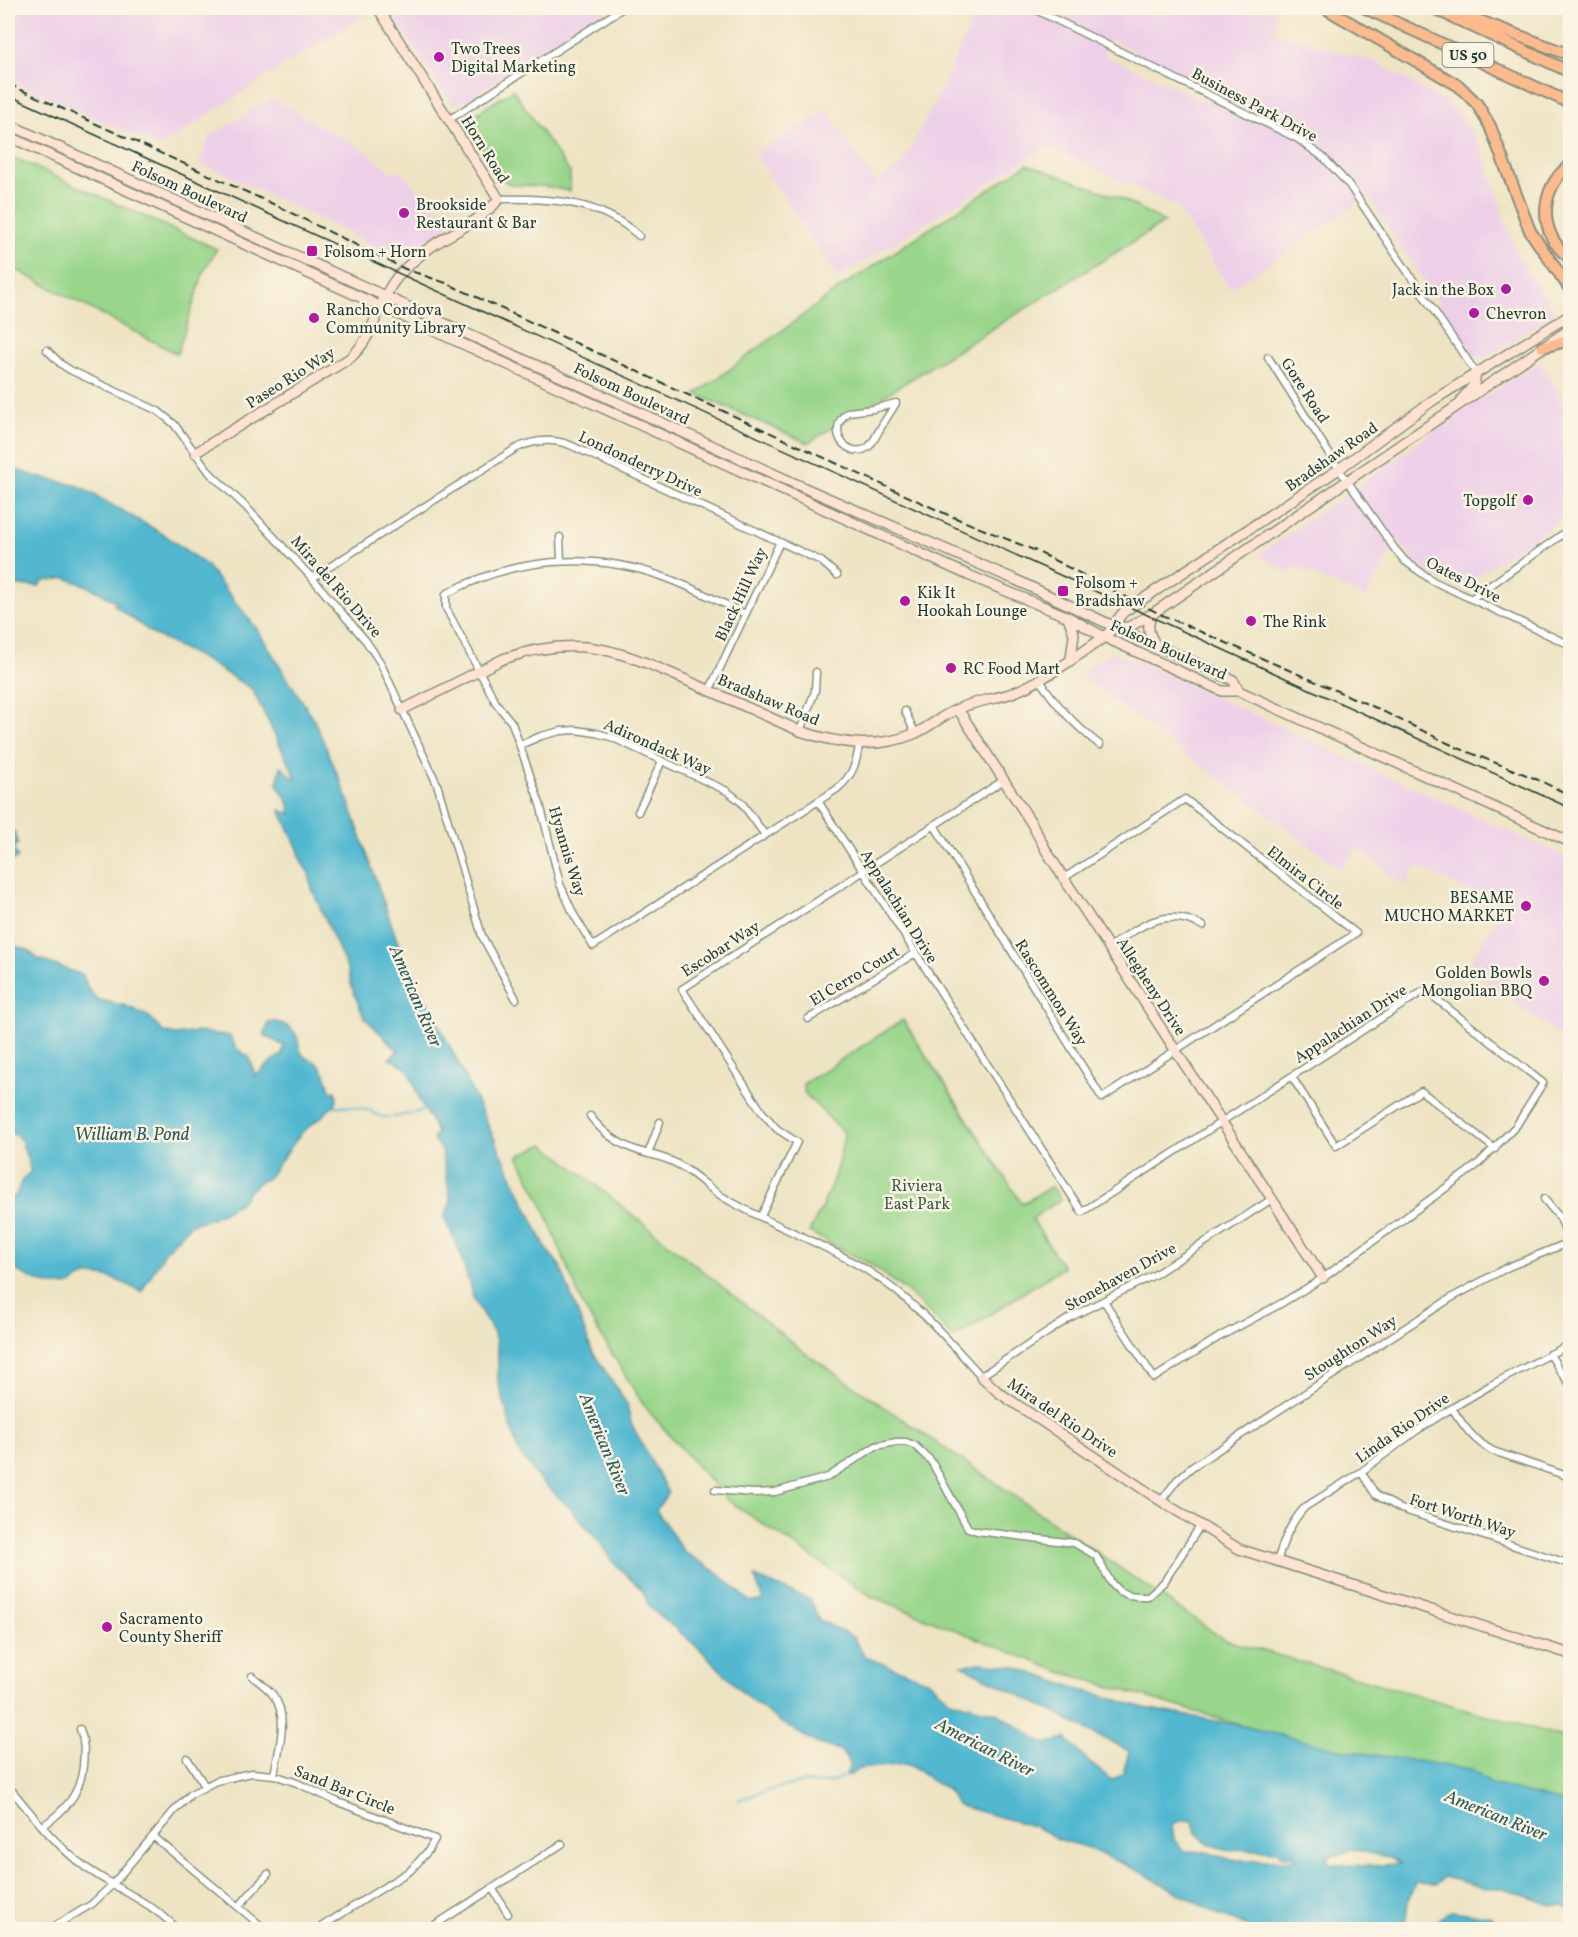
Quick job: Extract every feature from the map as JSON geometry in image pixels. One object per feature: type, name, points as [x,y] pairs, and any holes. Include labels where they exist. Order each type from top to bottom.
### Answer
[{"type":"highway","points":[[1325,8],[1459,86],[1477,104],[1490,126],[1530,231],[1570,289]]},
{"type":"highway","name":"US 50","points":[[1365,8],[1570,103]]},
{"type":"highway","name":"US 50","points":[[1433,8],[1570,72]]},
{"type":"highway","points":[[1444,8],[1570,55]]},
{"type":"highway","points":[[1570,165],[1551,186],[1546,204],[1546,222],[1552,239],[1570,258]]},
{"type":"highway","points":[[1544,347],[1570,340]]},
{"type":"main road","name":"Horn Road","points":[[378,8],[499,199],[490,210],[434,245],[416,260],[397,278],[382,307]]},
{"type":"main road","name":"Folsom Boulevard","points":[[8,124],[807,489],[1016,580],[1233,680],[1239,691]]},
{"type":"main road","name":"Folsom Boulevard","points":[[8,136],[968,575],[1068,617],[1104,637],[1222,691],[1239,691],[1570,842]]},
{"type":"main road","points":[[132,193],[137,190],[172,206],[188,206]]},
{"type":"main road","points":[[244,245],[258,243],[289,256],[295,255]]},
{"type":"main road","name":"Paseo Rio Way","points":[[195,453],[350,358],[364,344],[382,307]]},
{"type":"main road","name":"Bradshaw Road","points":[[402,710],[503,659],[538,649],[587,646],[635,658],[800,731],[834,741],[859,744],[886,742],[915,733],[958,709],[1016,692],[1071,659],[1104,637],[1115,627],[1120,615],[1340,470],[1432,401],[1570,315]]},
{"type":"main road","name":"Bradshaw Road","points":[[1115,627],[1129,627],[1155,612],[1570,329]]},
{"type":"main road","points":[[516,369],[524,367],[568,386],[575,383]]},
{"type":"main road","points":[[1437,420],[1468,393],[1474,385],[1476,373]]},
{"type":"main road","points":[[1155,612],[1149,621],[1148,632],[1156,645]]},
{"type":"main road","points":[[1068,617],[1074,634],[1071,659]]},
{"type":"main road","name":"Allegheny Drive","points":[[958,709],[1064,878],[1323,1278]]},
{"type":"main road","name":"Mira del Rio Drive","points":[[981,1376],[999,1392],[1161,1501],[1239,1549],[1570,1654]]},
{"type":"street","points":[[450,120],[623,8]]},
{"type":"street","name":"Business Park Drive","points":[[1032,8],[1298,139],[1324,158],[1349,185],[1476,373]]},
{"type":"street","points":[[499,199],[534,198],[585,205],[615,218],[639,236]]},
{"type":"street","name":"Mira del Rio Drive","points":[[47,350],[70,370],[167,417],[181,432],[210,473],[246,507],[312,578],[366,641],[380,662],[437,784],[482,936],[516,999]]},
{"type":"street","name":"Gore Road","points":[[1268,357],[1347,481]]},
{"type":"street","points":[[896,403],[878,433],[868,448],[857,451],[848,449],[843,444],[838,436],[837,427],[841,418],[848,412],[896,403]]},
{"type":"street","name":"Londonderry Drive","points":[[312,578],[515,449],[524,444],[544,440],[570,445],[821,561],[837,575]]},
{"type":"street","name":"Oates Drive","points":[[1347,481],[1405,561],[1433,581],[1570,645]]},
{"type":"street","points":[[1471,599],[1570,529]]},
{"type":"street","points":[[560,537],[561,561]]},
{"type":"street","name":"Black Hill Way","points":[[709,691],[780,542]]},
{"type":"street","name":"Hyannis Way","points":[[746,614],[677,582],[643,570],[607,563],[561,561],[528,565],[504,570],[470,582],[446,594],[446,608],[496,703],[512,723],[540,804],[560,884],[574,915],[593,946],[837,789],[849,777],[857,762],[859,744]]},
{"type":"street","points":[[800,731],[815,691],[816,672]]},
{"type":"street","points":[[1039,679],[1054,702],[1070,720],[1100,745]]},
{"type":"street","points":[[905,711],[915,733]]},
{"type":"street","name":"Adirondack Way","points":[[520,745],[551,733],[586,731],[611,737],[727,791],[749,811],[765,835]]},
{"type":"street","points":[[638,812],[662,761]]},
{"type":"street","name":"Escobar Way","points":[[761,1216],[797,1142],[777,1129],[762,1112],[682,989],[1004,780]]},
{"type":"street","name":"Elmira Circle","points":[[1064,878],[1185,799],[1356,933],[1175,1050]]},
{"type":"street","name":"Appalachian Drive","points":[[818,801],[914,954],[1082,1212],[1425,990],[1543,1083],[1526,1112],[1495,1149],[1477,1165],[1323,1278],[1219,1337],[1154,1378],[1104,1301]]},
{"type":"street","name":"Rascommon Way","points":[[934,825],[1102,1098],[1175,1050]]},
{"type":"street","points":[[1109,947],[1142,925],[1162,918],[1184,918],[1203,926]]},
{"type":"street","name":"El Cerro Court","points":[[808,1019],[914,954]]},
{"type":"street","points":[[1292,1077],[1336,1146],[1421,1091],[1495,1149]]},
{"type":"street","name":"Mira del Rio Drive","points":[[590,1116],[612,1138],[648,1154],[667,1158],[724,1197],[843,1256],[884,1282],[921,1312],[981,1376]]},
{"type":"street","points":[[648,1154],[660,1122]]},
{"type":"street","name":"Stonehaven Drive","points":[[981,1376],[1071,1317],[1154,1275],[1272,1199]]},
{"type":"street","points":[[1544,1199],[1560,1218],[1570,1242]]},
{"type":"street","name":"Stoughton Way","points":[[1161,1501],[1177,1480],[1192,1467],[1419,1318],[1508,1267],[1570,1242]]},
{"type":"street","name":"Linda Rio Drive","points":[[1277,1562],[1286,1535],[1305,1507],[1361,1472],[1416,1431],[1452,1408],[1570,1344]]},
{"type":"street","points":[[1550,1354],[1570,1384]]},
{"type":"street","points":[[1452,1408],[1466,1430],[1483,1446],[1570,1477]]},
{"type":"street","points":[[715,1490],[775,1492],[828,1477],[876,1446],[906,1442],[914,1445],[931,1461],[968,1528],[1074,1543],[1096,1556],[1106,1575],[1119,1591],[1138,1596],[1148,1596],[1164,1582],[1200,1526]]},
{"type":"street","name":"Fort Worth Way","points":[[1361,1472],[1376,1495],[1395,1506],[1570,1564]]},
{"type":"street","points":[[252,1676],[275,1697],[281,1713],[282,1727],[274,1775]]},
{"type":"street","points":[[43,1827],[66,1808],[80,1785],[85,1750],[80,1729]]},
{"type":"street","points":[[187,1758],[204,1786]]},
{"type":"street","name":"Sand Bar Circle","points":[[48,1929],[92,1904],[112,1885],[181,1802],[204,1786],[252,1773],[274,1775],[297,1783],[338,1802],[435,1839],[428,1851],[411,1870],[316,1929]]},
{"type":"street","points":[[8,1786],[73,1858],[112,1885],[158,1910],[178,1929]]},
{"type":"street","points":[[153,1836],[266,1929]]},
{"type":"street","points":[[427,1929],[562,1844]]},
{"type":"street","points":[[238,1907],[268,1874]]},
{"type":"street","points":[[492,1888],[508,1914]]},
{"type":"shaded area","points":[[8,8],[368,8],[371,12],[273,72],[160,147],[8,79]]},
{"type":"shaded area","points":[[408,8],[611,8],[464,102],[453,106],[397,23],[397,15]]},
{"type":"shaded area","points":[[978,8],[1276,8],[1275,33],[1376,62],[1442,100],[1463,118],[1483,152],[1515,252],[1555,313],[1487,357],[1475,357],[1368,197],[1230,289],[1177,208],[1163,199],[1047,147],[838,278],[755,154],[827,110],[876,183],[901,166],[939,94]],"holes":[[[1109,39],[1212,89],[1206,102],[1104,55]]]},
{"type":"shaded area","points":[[272,98],[371,154],[392,172],[399,170],[419,191],[430,196],[449,226],[400,260],[335,226],[199,162],[210,136]]},
{"type":"shaded area","points":[[1540,362],[1570,409],[1570,515],[1458,588],[1427,573],[1397,541],[1366,598],[1296,567],[1288,572],[1258,555],[1468,407]]},
{"type":"shaded area","points":[[1113,652],[1570,859],[1570,1044],[1468,967],[1502,908],[1417,866],[1405,886],[1358,848],[1340,868],[1079,675]]},
{"type":"green space","points":[[513,90],[570,173],[570,191],[543,186],[511,185],[498,176],[467,125],[468,119]]},
{"type":"green space","points":[[8,155],[217,249],[205,268],[177,354],[11,267],[8,269]]},
{"type":"green space","points":[[1027,164],[1118,197],[1165,222],[808,443],[696,394],[840,288]]},
{"type":"green space","name":"Riviera East Park","points":[[903,1020],[1022,1204],[1052,1186],[1061,1199],[1032,1219],[1063,1267],[954,1338],[910,1294],[870,1264],[809,1232],[831,1184],[839,1160],[844,1133],[805,1094],[803,1084]]},
{"type":"green space","points":[[544,1144],[804,1352],[1225,1640],[1570,1739],[1570,1804],[1495,1800],[1058,1671],[871,1596],[727,1500],[644,1406],[583,1306],[543,1206],[518,1156]]},
{"type":"water","name":"American River","points":[[8,467],[79,486],[166,536],[206,565],[256,628],[314,720],[346,794],[400,949],[461,1068],[547,1250],[560,1266],[592,1351],[627,1404],[631,1423],[668,1493],[656,1510],[684,1552],[718,1573],[751,1602],[763,1601],[755,1577],[811,1600],[819,1620],[853,1637],[865,1657],[929,1681],[950,1700],[997,1713],[1045,1744],[1066,1738],[1090,1763],[1112,1780],[1123,1774],[1129,1751],[961,1665],[981,1663],[1016,1667],[1063,1684],[1144,1708],[1243,1726],[1343,1750],[1470,1769],[1491,1784],[1570,1804],[1570,1910],[1564,1906],[1554,1906],[1503,1888],[1486,1888],[1444,1877],[1436,1884],[1415,1883],[1408,1901],[1406,1920],[1397,1929],[1394,1925],[1380,1930],[1276,1930],[1267,1927],[1253,1929],[1213,1912],[1139,1871],[1085,1847],[1058,1839],[1036,1827],[957,1805],[947,1789],[906,1764],[859,1769],[845,1776],[851,1765],[840,1750],[816,1743],[780,1722],[744,1694],[699,1648],[649,1607],[643,1591],[612,1561],[601,1544],[570,1508],[538,1478],[518,1451],[498,1382],[498,1351],[494,1333],[474,1300],[460,1253],[444,1217],[451,1202],[441,1148],[433,1140],[437,1132],[420,1101],[409,1071],[396,1061],[389,1059],[398,1051],[364,1017],[353,991],[348,971],[312,889],[309,873],[302,863],[280,810],[291,814],[288,801],[277,784],[281,766],[296,778],[252,689],[203,659],[153,634],[114,605],[117,602],[90,587],[66,578],[43,581],[39,586],[14,586],[8,590]],"holes":[[[1183,1820],[1193,1821],[1196,1833],[1208,1844],[1233,1851],[1241,1849],[1279,1851],[1284,1856],[1295,1855],[1295,1860],[1232,1860],[1206,1852],[1184,1851],[1174,1840],[1172,1824]],[[1352,1849],[1390,1858],[1400,1863],[1365,1866],[1330,1864],[1328,1856],[1339,1855]]]},
{"type":"water","points":[[8,831],[14,831],[18,844],[13,848],[18,858],[8,863]]},
{"type":"water","name":"William B. Pond","points":[[8,944],[28,950],[38,959],[83,975],[88,989],[97,999],[126,1006],[150,1017],[163,1032],[175,1035],[199,1032],[230,1036],[236,1048],[250,1058],[255,1076],[282,1055],[284,1046],[264,1035],[269,1022],[283,1024],[291,1028],[296,1035],[303,1055],[320,1066],[331,1092],[336,1091],[337,1101],[324,1115],[302,1132],[268,1178],[259,1182],[240,1203],[210,1219],[191,1224],[165,1252],[141,1292],[113,1279],[98,1276],[83,1277],[70,1285],[46,1284],[8,1266],[8,1196],[15,1197],[22,1180],[31,1171],[21,1140],[16,1135],[8,1133]]},
{"type":"water","points":[[1451,1911],[1490,1916],[1505,1929],[1430,1929],[1429,1925]]},
{"type":"waterway","points":[[332,1106],[354,1107],[371,1111],[381,1117],[394,1117],[425,1110]]},
{"type":"waterway","points":[[739,1800],[804,1782],[816,1784],[831,1782],[845,1776]]},
{"type":"tram line","points":[[8,95],[1570,808]]},
{"type":"railway","points":[[8,84],[273,204],[405,269],[446,283],[946,514],[1036,551],[1162,615],[1374,707],[1458,748],[1570,795]]},
{"type":"place","name":"Two Trees Digital Marketing","points":[[439,57]]},
{"type":"place","name":"Brookside Restaurant & Bar","points":[[404,213]]},
{"type":"place","name":"Folsom + Horn","points":[[312,251]]},
{"type":"place","name":"Jack in the Box","points":[[1506,289]]},
{"type":"place","name":"Chevron","points":[[1474,313]]},
{"type":"place","name":"Rancho Cordova Community Library","points":[[314,318]]},
{"type":"place","name":"Topgolf","points":[[1528,500]]},
{"type":"place","name":"Folsom + Bradshaw","points":[[1063,591]]},
{"type":"place","name":"Kik It Hookah Lounge","points":[[905,601]]},
{"type":"place","name":"The Rink","points":[[1251,621]]},
{"type":"place","name":"RC Food Mart","points":[[951,668]]},
{"type":"place","name":"BESAME MUCHO MARKET","points":[[1526,906]]},
{"type":"place","name":"Golden Bowls Mongolian BBQ","points":[[1544,981]]},
{"type":"place","name":"Sacramento County Sheriff","points":[[107,1627]]}]
